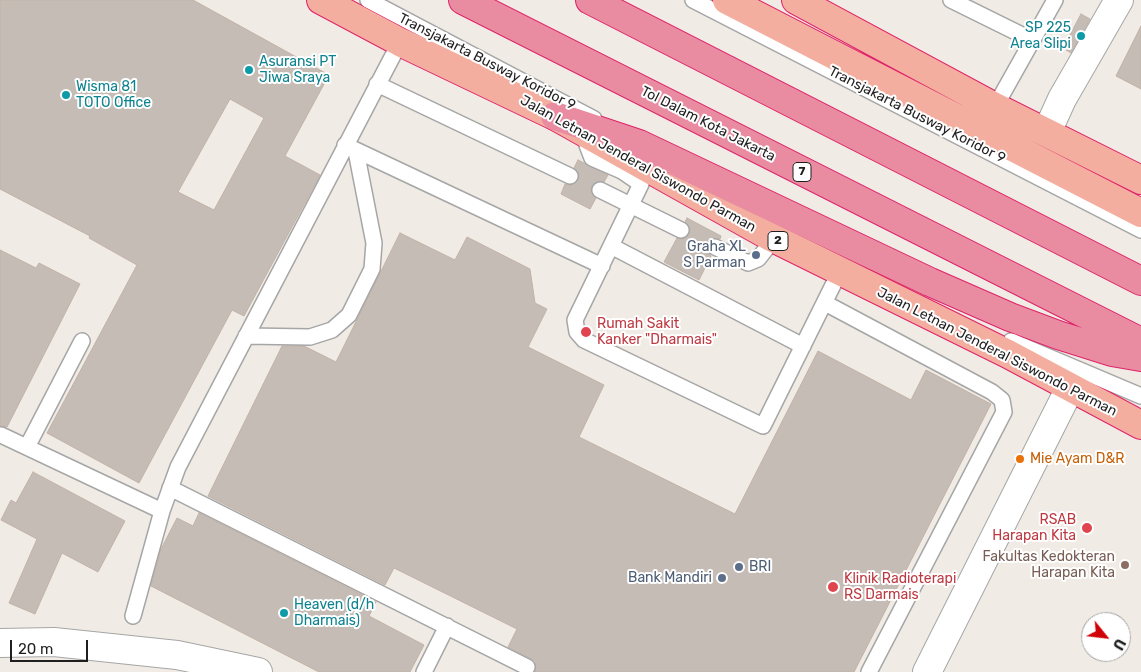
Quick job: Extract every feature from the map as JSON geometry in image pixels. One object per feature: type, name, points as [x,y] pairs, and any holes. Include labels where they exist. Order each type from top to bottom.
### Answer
[{"type":"highway","name":"Jalan Letnan Jenderal Siswondo Parman","points":[[321,0],[400,42],[590,134],[771,237],[839,273],[1008,354],[1141,425]]},
{"type":"highway","name":"Tol Dalam Kota Jakarta","points":[[463,0],[506,10],[1141,342]]},
{"type":"highway","points":[[590,0],[1141,281]]},
{"type":"highway","points":[[727,0],[1141,214]]},
{"type":"highway","points":[[799,2],[822,50]]},
{"type":"highway","points":[[799,2],[995,107],[1141,180]]},
{"type":"highway","points":[[822,50],[864,38]]},
{"type":"highway","points":[[555,116],[639,144],[930,282],[1010,317],[1112,352],[1141,357]]},
{"type":"street","points":[[1047,132],[1062,99],[1119,0]]},
{"type":"street","points":[[927,672],[1070,388]]},
{"type":"street","points":[[0,643],[54,642],[177,655],[258,672]]},
{"type":"lane","name":"Transjakarta Busway Koridor 9","points":[[368,0],[571,105],[762,218],[1019,346],[1141,396]]},
{"type":"lane","name":"Transjakarta Busway Koridor 9","points":[[693,0],[1141,230]]},
{"type":"lane","points":[[951,0],[1032,40]]},
{"type":"lane","points":[[995,107],[1056,0]]},
{"type":"lane","points":[[132,616],[170,488],[246,336],[350,148],[378,84],[400,42]]},
{"type":"lane","points":[[378,84],[570,176]]},
{"type":"lane","points":[[590,134],[587,145],[592,158],[622,171],[641,184],[575,320],[577,332],[584,340],[763,426],[839,273]]},
{"type":"lane","points":[[350,148],[602,266]]},
{"type":"lane","points":[[246,336],[310,337],[332,330],[349,315],[372,270],[374,243],[350,148]]},
{"type":"lane","points":[[600,190],[681,230]]},
{"type":"lane","points":[[715,247],[748,263],[758,259],[766,249],[771,237]]},
{"type":"lane","points":[[611,246],[803,346]]},
{"type":"lane","points":[[825,303],[992,392],[1002,400],[1004,412],[869,672]]},
{"type":"lane","points":[[27,447],[82,341]]},
{"type":"lane","points":[[1,435],[162,511]]},
{"type":"lane","points":[[170,488],[527,668]]},
{"type":"lane","points":[[424,672],[447,626]]},
{"type":"building","points":[[0,0],[193,0],[329,75],[285,156],[320,175],[244,316],[232,310],[139,483],[47,433],[137,265],[89,238],[90,236],[0,189]],"holes":[[[230,99],[264,118],[214,210],[178,192]]]},
{"type":"building","points":[[1081,14],[1090,19],[1071,53],[1063,48]]},
{"type":"building","points":[[1141,26],[1141,89],[1116,76]]},
{"type":"building","points":[[578,160],[608,175],[604,182],[599,181],[592,185],[591,191],[596,198],[590,209],[561,194],[565,184],[571,185],[578,180],[579,175],[574,168]]},
{"type":"building","points":[[687,218],[721,236],[720,239],[710,239],[707,242],[706,248],[711,256],[699,280],[664,262],[677,238],[682,239],[689,235],[690,229],[685,222]]},
{"type":"building","points":[[400,233],[455,260],[467,237],[530,269],[535,303],[547,309],[528,347],[604,385],[579,437],[735,514],[818,351],[911,400],[926,370],[991,404],[854,672],[535,672],[535,661],[508,647],[517,629],[394,568],[385,585],[208,496],[282,346],[304,346],[336,362]]},
{"type":"building","points":[[0,250],[36,268],[39,263],[80,284],[7,427],[0,426]]},
{"type":"building","points":[[33,472],[125,521],[98,572],[62,553],[35,614],[9,603],[37,539],[1,520],[11,500],[16,503]]},
{"type":"building","name":"Heaven (d/h Dharmais)","points":[[199,513],[376,602],[369,616],[424,645],[410,672],[319,672],[151,586],[161,549],[177,518],[193,526]]},
{"type":"place","name":"SP 225 Area Slipi","points":[[1081,36]]},
{"type":"place","name":"Asuransi PT Jiwa Sraya","points":[[249,70]]},
{"type":"place","name":"Wisma 81 TOTO Office","points":[[66,95]]},
{"type":"place","name":"Graha XL S Parman","points":[[756,255]]},
{"type":"place","name":"Rumah Sakit Kanker \"Dharmais\"","points":[[586,332]]},
{"type":"place","name":"Mie Ayam D&R","points":[[1020,459]]},
{"type":"place","name":"RSAB Harapan Kita","points":[[1087,528]]},
{"type":"place","name":"Fakultas Kedokteran Harapan Kita","points":[[1125,565]]},
{"type":"place","name":"BRI","points":[[739,567]]},
{"type":"place","name":"Bank Mandiri","points":[[722,578]]},
{"type":"place","name":"Klinik Radioterapi RS Darmais","points":[[833,587]]},
{"type":"place","name":"Heaven (d/h Dharmais)","points":[[284,613]]}]
